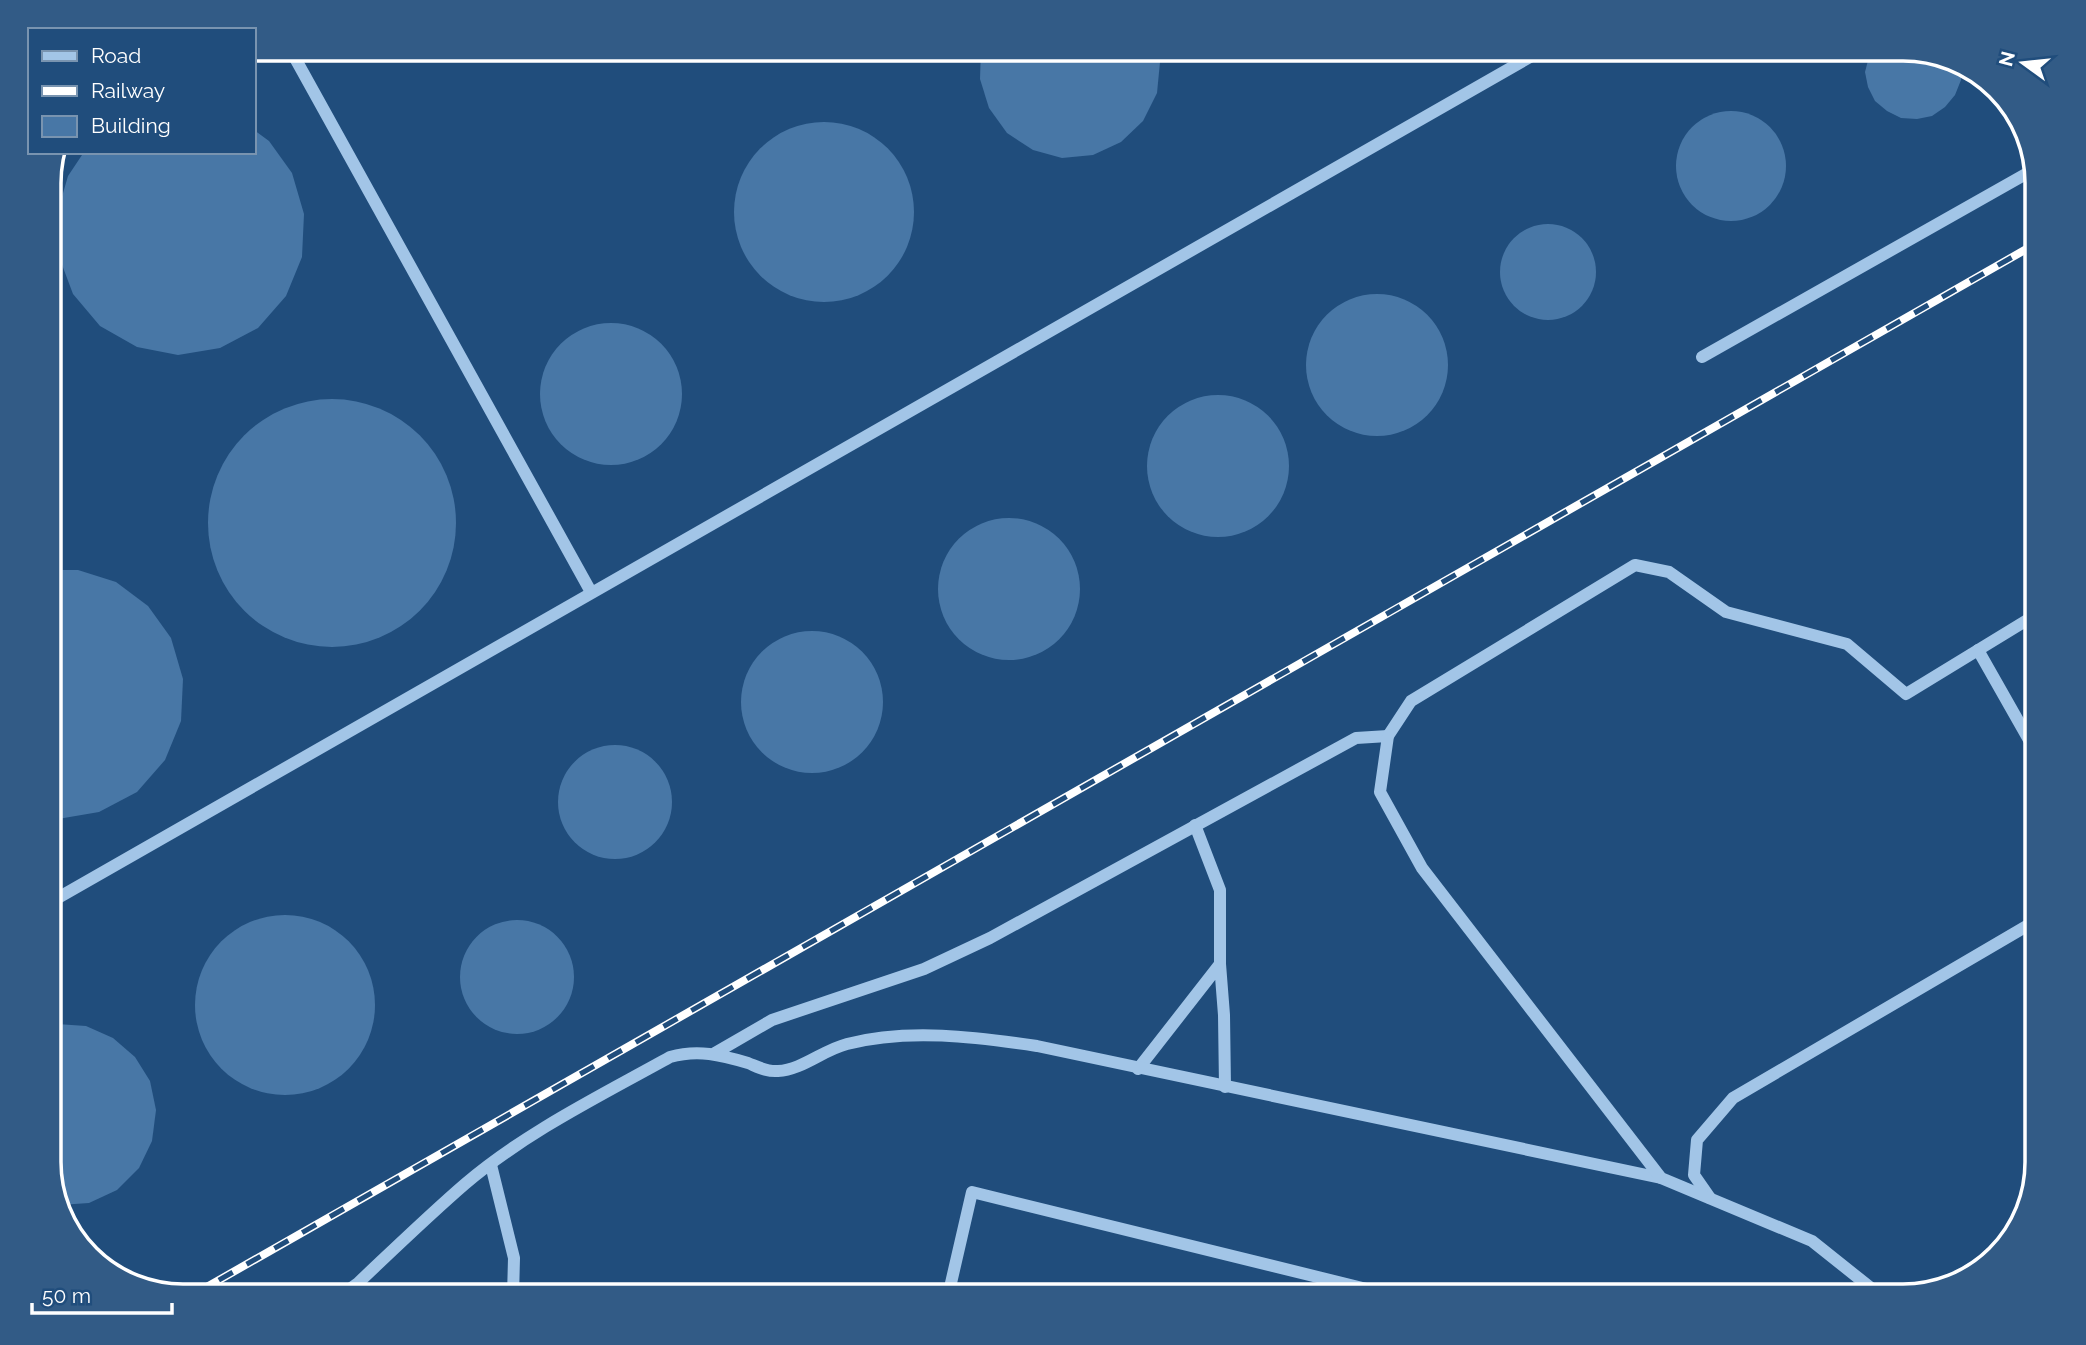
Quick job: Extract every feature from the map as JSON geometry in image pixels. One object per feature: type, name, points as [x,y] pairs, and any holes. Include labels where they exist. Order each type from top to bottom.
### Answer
[{"type":"lane","points":[[297,61],[591,592]]},
{"type":"lane","points":[[62,896],[1523,61]]},
{"type":"lane","points":[[1702,357],[2024,175]]},
{"type":"lane","points":[[1661,1178],[1422,868],[1380,792],[1388,736],[1411,701],[1635,565],[1669,572],[1726,612],[1847,644],[1906,694],[2025,621]]},
{"type":"lane","points":[[1978,650],[2025,733]]},
{"type":"lane","points":[[715,1053],[772,1020],[924,969],[990,938],[1356,737],[1388,736]]},
{"type":"lane","points":[[1195,825],[1220,890],[1225,1087]]},
{"type":"lane","points":[[1710,1199],[1695,1175],[1697,1140],[1733,1098],[2025,927]]},
{"type":"lane","points":[[1138,1069],[1220,964]]},
{"type":"lane","points":[[357,1284],[466,1184],[491,1165],[554,1122],[670,1057],[688,1052],[715,1053],[770,1072],[788,1071],[849,1043],[881,1038],[928,1036],[980,1038],[1037,1046],[1661,1178],[1812,1241],[1866,1284]]},
{"type":"lane","points":[[491,1165],[514,1258],[513,1284]]},
{"type":"lane","points":[[951,1284],[972,1192],[1346,1284]]},
{"type":"building","points":[[981,61],[1160,62],[1157,93],[1143,121],[1121,142],[1093,155],[1062,158],[1033,150],[1007,133],[989,108],[980,79]]},
{"type":"building","points":[[1868,61],[1902,61],[1934,65],[1961,77],[1955,95],[1945,107],[1932,116],[1917,119],[1901,118],[1875,101],[1865,72]]},
{"type":"building","points":[[1731,111],[1752,115],[1770,127],[1782,145],[1786,166],[1782,187],[1770,205],[1752,217],[1731,221],[1710,217],[1692,205],[1680,187],[1676,166],[1680,145],[1692,127],[1710,115]]},
{"type":"building","points":[[824,122],[858,129],[888,148],[907,178],[914,212],[907,246],[888,276],[858,295],[824,302],[790,295],[760,276],[741,246],[734,212],[741,178],[760,148],[790,129]]},
{"type":"building","points":[[256,131],[269,141],[292,173],[304,214],[302,257],[286,296],[258,328],[220,348],[178,355],[137,347],[100,326],[73,294],[62,265],[62,197],[68,176],[83,154],[256,154]]},
{"type":"building","points":[[1548,224],[1566,227],[1582,238],[1593,254],[1596,272],[1593,290],[1582,306],[1566,317],[1548,320],[1530,317],[1514,306],[1503,290],[1500,272],[1503,254],[1514,238],[1530,227]]},
{"type":"building","points":[[1377,294],[1404,299],[1427,315],[1443,338],[1448,365],[1443,392],[1427,415],[1404,431],[1377,436],[1350,431],[1327,415],[1311,392],[1306,365],[1311,338],[1327,315],[1350,299]]},
{"type":"building","points":[[611,323],[638,328],[661,344],[677,367],[682,394],[677,421],[661,444],[638,460],[611,465],[584,460],[561,444],[545,421],[540,394],[545,367],[561,344],[584,328]]},
{"type":"building","points":[[1218,395],[1245,400],[1268,416],[1284,439],[1289,466],[1284,493],[1268,516],[1245,532],[1218,537],[1191,532],[1168,516],[1152,493],[1147,466],[1152,439],[1168,416],[1191,400]]},
{"type":"building","points":[[332,399],[368,404],[401,420],[420,435],[435,454],[451,487],[456,523],[451,559],[435,592],[420,611],[401,626],[368,642],[332,647],[296,642],[263,626],[244,611],[229,592],[213,559],[208,523],[213,487],[229,454],[244,435],[263,420],[296,404]]},
{"type":"building","points":[[1009,518],[1036,523],[1059,539],[1075,562],[1080,589],[1075,616],[1059,639],[1036,655],[1009,660],[982,655],[959,639],[943,616],[938,589],[943,562],[959,539],[982,523]]},
{"type":"building","points":[[62,570],[78,570],[116,582],[148,606],[171,638],[183,679],[181,721],[165,760],[137,792],[99,812],[62,818]]},
{"type":"building","points":[[812,631],[839,636],[862,652],[878,675],[883,702],[878,729],[862,752],[839,768],[812,773],[785,768],[762,752],[746,729],[741,702],[746,675],[762,652],[785,636]]},
{"type":"building","points":[[615,745],[637,750],[655,762],[667,780],[672,802],[667,824],[655,842],[637,854],[615,859],[593,854],[575,842],[563,824],[558,802],[563,780],[575,762],[593,750]]},
{"type":"building","points":[[285,915],[319,922],[349,941],[368,971],[375,1005],[368,1039],[349,1069],[319,1088],[285,1095],[251,1088],[221,1069],[202,1039],[195,1005],[202,971],[221,941],[251,922]]},
{"type":"building","points":[[517,920],[539,925],[557,937],[569,955],[574,977],[569,999],[557,1017],[539,1029],[517,1034],[495,1029],[477,1017],[465,999],[460,977],[465,955],[477,937],[495,925]]},
{"type":"building","points":[[62,1024],[86,1026],[113,1038],[135,1057],[150,1081],[156,1110],[152,1141],[139,1168],[117,1190],[89,1203],[70,1204],[65,1193],[62,1169]]},
{"type":"railway","points":[[212,1284],[2025,250]]}]
